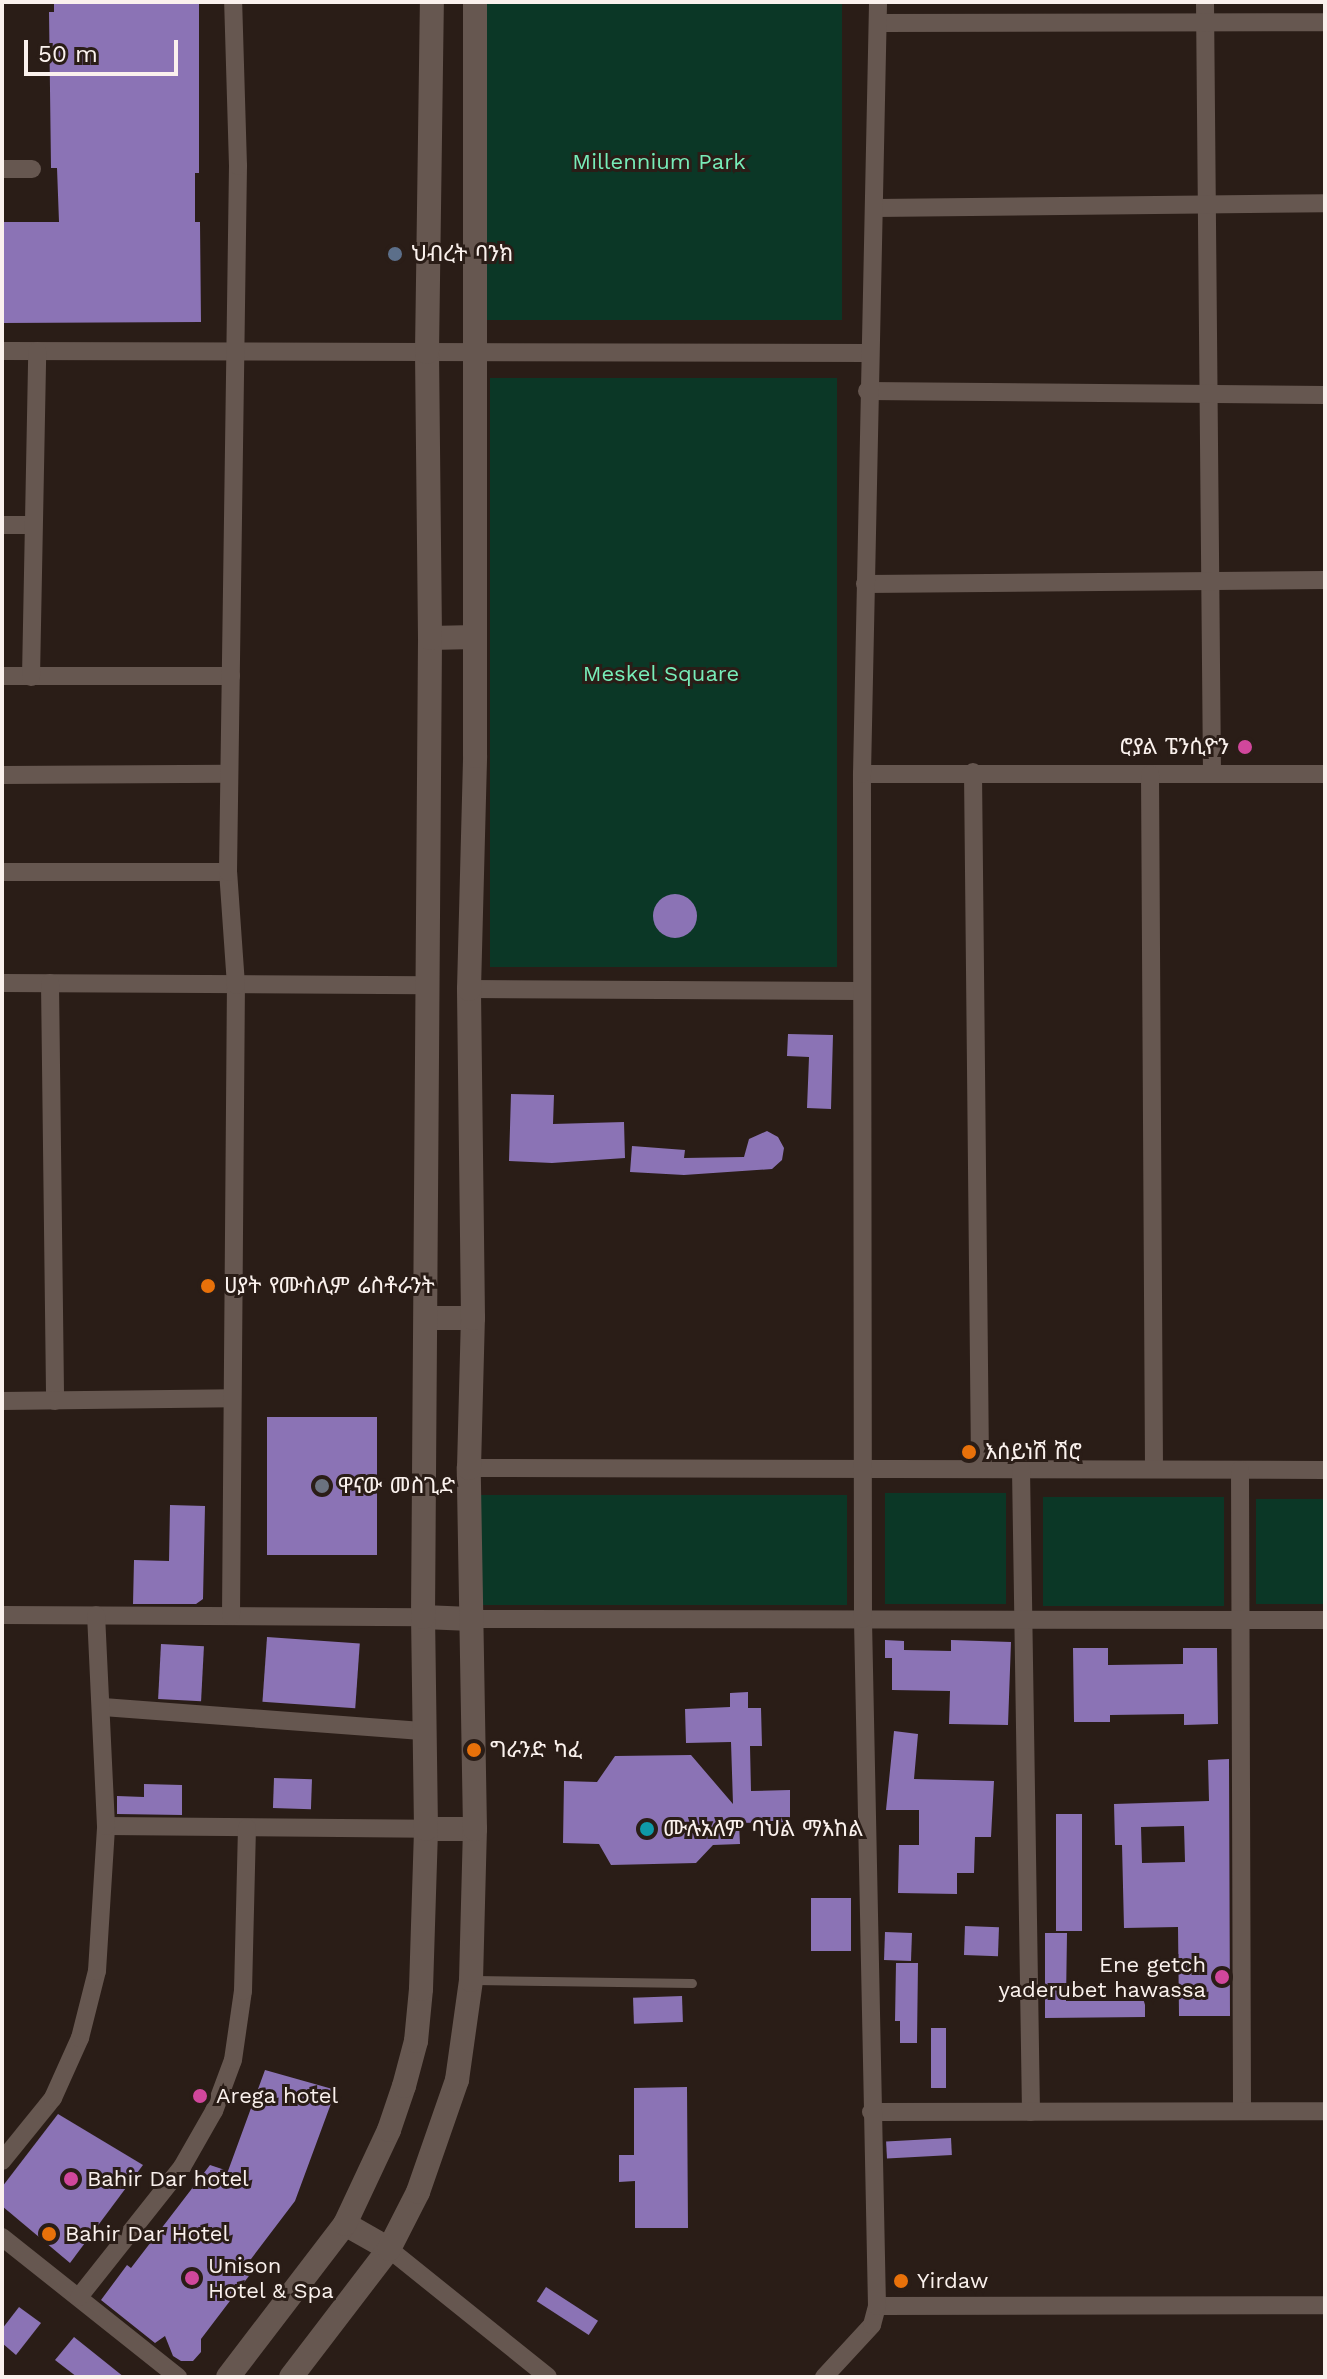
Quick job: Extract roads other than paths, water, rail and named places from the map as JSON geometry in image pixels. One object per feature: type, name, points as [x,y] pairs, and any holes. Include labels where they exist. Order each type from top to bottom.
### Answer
[{"type":"street","points":[[231,1616],[236,985],[228,872],[238,166],[233,2]]},
{"type":"street","points":[[228,2377],[345,2224],[389,2130],[416,2041],[426,1829],[423,1617],[425,985],[430,638],[427,352],[432,2]]},
{"type":"street","points":[[291,2377],[389,2249],[443,2129],[457,2080],[471,1980],[475,1829],[469,1468],[473,1318],[469,989],[475,637],[475,2]]},
{"type":"street","points":[[824,2377],[872,2325],[877,2306],[863,1619],[862,774],[867,391],[876,208],[878,2]]},
{"type":"street","points":[[1205,2],[1212,774]]},
{"type":"street","points":[[878,23],[1325,22]]},
{"type":"street","points":[[2,169],[32,169]]},
{"type":"street","points":[[876,208],[1325,203]]},
{"type":"street","points":[[2,351],[869,353]]},
{"type":"street","points":[[31,677],[37,351]]},
{"type":"street","points":[[867,391],[1325,395]]},
{"type":"street","points":[[2,525],[32,525]]},
{"type":"street","points":[[865,584],[1325,580]]},
{"type":"street","points":[[430,638],[475,637]]},
{"type":"street","points":[[2,676],[231,676]]},
{"type":"street","points":[[973,772],[980,1469]]},
{"type":"street","points":[[2,775],[229,774]]},
{"type":"street","points":[[862,774],[1325,774]]},
{"type":"street","points":[[1150,774],[1154,1469]]},
{"type":"street","points":[[2,872],[228,872]]},
{"type":"street","points":[[2,983],[862,991]]},
{"type":"street","points":[[50,983],[55,1401]]},
{"type":"street","points":[[426,1318],[473,1318]]},
{"type":"street","points":[[2,1401],[232,1398]]},
{"type":"street","points":[[425,1467],[1325,1470]]},
{"type":"street","points":[[1021,1469],[1031,2112]]},
{"type":"street","points":[[1240,1470],[1242,2111]]},
{"type":"street","points":[[2,1615],[1325,1620]]},
{"type":"street","points":[[2,2161],[53,2098],[80,2038],[97,1971],[106,1826],[103,1707],[96,1615]]},
{"type":"street","points":[[103,1707],[425,1731]]},
{"type":"street","points":[[106,1826],[475,1829]]},
{"type":"street","points":[[79,2297],[182,2167],[214,2111],[233,2060],[243,1991],[247,1828]]},
{"type":"street","points":[[871,2112],[1325,2111]]},
{"type":"street","points":[[345,2224],[389,2249],[548,2377]]},
{"type":"street","points":[[2,2237],[178,2377]]},
{"type":"street","points":[[877,2306],[1325,2305]]},
{"type":"lane","points":[[471,1980],[692,1983]]},
{"type":"place","name":"ህብረት ባንክ","points":[[395,254]]},
{"type":"place","name":"ሮያል ፔንሲዮን","points":[[1245,747]]},
{"type":"place","name":"ሀያት የሙስሊም ሬስቶራንት","points":[[208,1286]]},
{"type":"place","name":"እሰይነሽ ሽሮ","points":[[969,1452]]},
{"type":"place","name":"ዋናው መስጊድ","points":[[322,1486]]},
{"type":"place","name":"ግራንድ ካፈ","points":[[474,1750]]},
{"type":"place","name":"ሙሉአለም ባህል ማእከል","points":[[647,1829]]},
{"type":"place","name":"Ene getch yaderubet hawassa","points":[[1222,1977]]},
{"type":"place","name":"Arega hotel","points":[[200,2096]]},
{"type":"place","name":"Bahir Dar hotel","points":[[71,2179]]},
{"type":"place","name":"Bahir Dar Hotel","points":[[49,2234]]},
{"type":"place","name":"Unison Hotel & Spa","points":[[192,2278]]},
{"type":"place","name":"Yirdaw","points":[[901,2281]]},
{"type":"park label","name":"Millennium Park","points":[[659,162]]},
{"type":"park label","name":"Meskel Square","points":[[661,674]]}]
